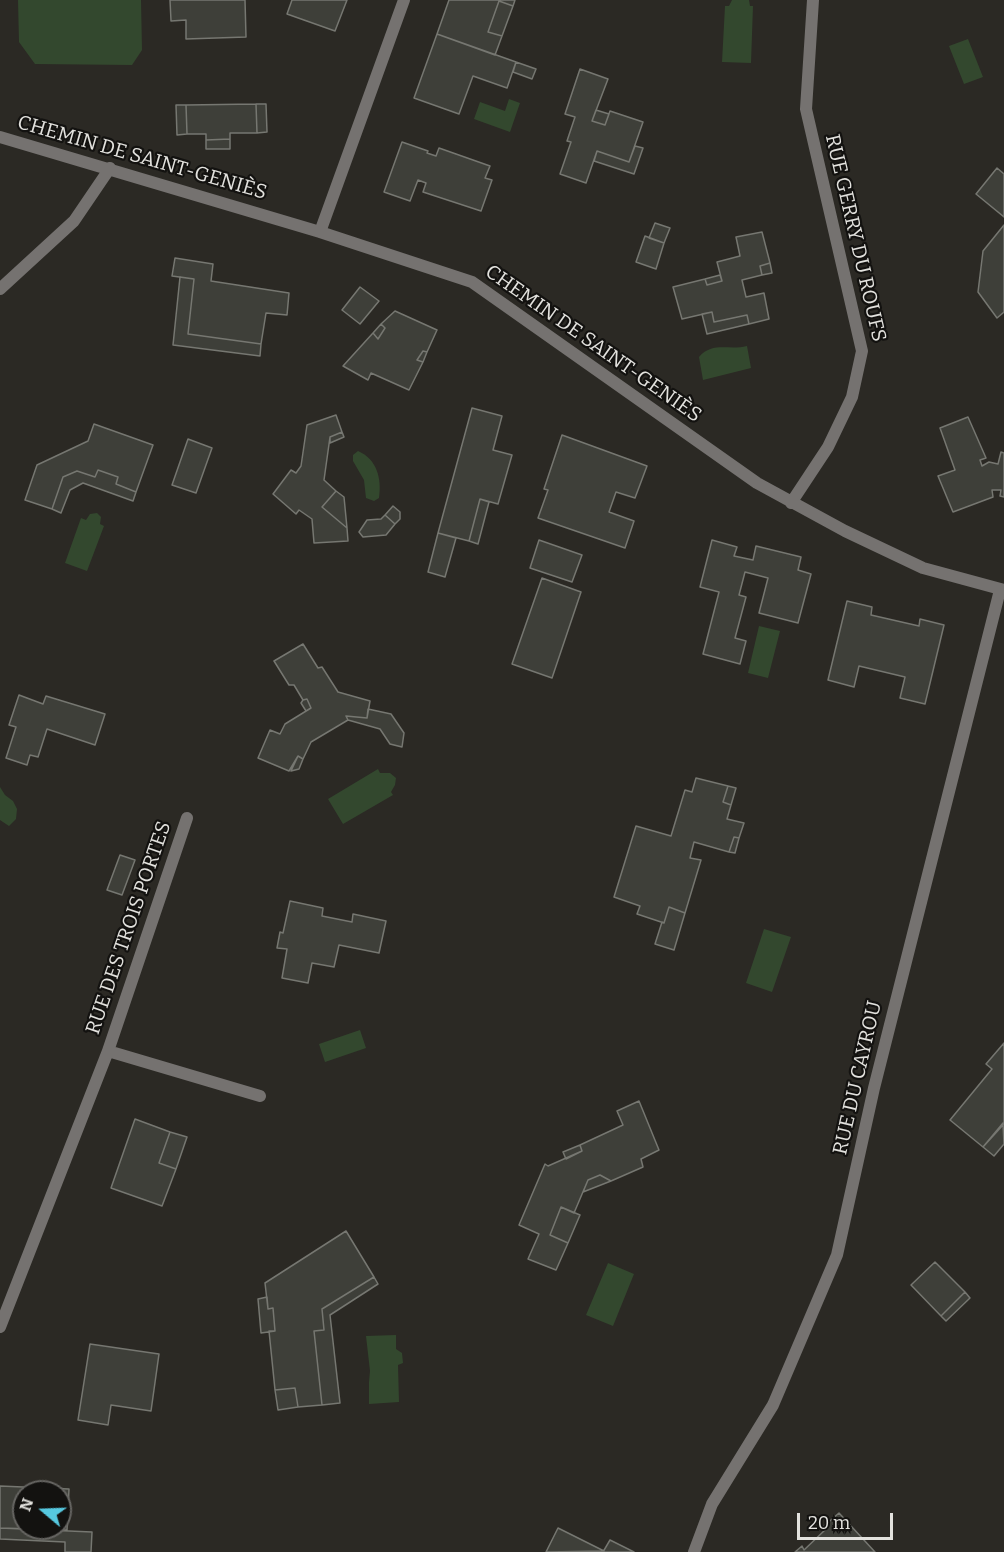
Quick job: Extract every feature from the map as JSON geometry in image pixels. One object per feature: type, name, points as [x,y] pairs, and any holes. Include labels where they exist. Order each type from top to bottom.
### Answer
[{"type":"street","points":[[320,232],[404,0]]},
{"type":"street","name":"RUE GERRY DU ROUFS","points":[[791,503],[828,447],[852,398],[862,351],[806,109],[813,0]]},
{"type":"street","name":"CHEMIN DE SAINT-GENIÈS","points":[[0,137],[320,232],[472,282],[757,483],[791,503],[923,568],[1002,590]]},
{"type":"street","points":[[0,289],[74,221],[110,168]]},
{"type":"street","name":"RUE DU CAYROU","points":[[693,1552],[712,1504],[773,1406],[837,1255],[877,1077],[1002,590]]},
{"type":"street","name":"RUE DES TROIS PORTES","points":[[0,1327],[108,1051],[187,818]]},
{"type":"street","name":"RUE DES TROIS PORTES","points":[[108,1051],[260,1096]]},
{"type":"shaded area","points":[[18,0],[141,0],[142,50],[132,65],[35,64],[19,42]]},
{"type":"shaded area","points":[[732,0],[749,0],[750,6],[753,6],[751,63],[722,62],[725,6],[729,6]]},
{"type":"shaded area","points":[[968,39],[983,77],[964,84],[949,46]]},
{"type":"shaded area","points":[[509,99],[520,103],[510,132],[474,119],[480,102],[505,111]]},
{"type":"shaded area","points":[[747,346],[751,368],[703,380],[699,357],[704,352],[716,348]]},
{"type":"shaded area","points":[[358,451],[370,459],[377,470],[380,491],[379,498],[374,501],[366,498],[364,480],[353,461],[353,455]]},
{"type":"shaded area","points":[[97,513],[101,517],[100,524],[104,526],[87,571],[65,563],[81,518],[86,520],[90,514]]},
{"type":"shaded area","points":[[759,626],[780,631],[768,678],[748,673]]},
{"type":"shaded area","points":[[378,769],[380,773],[390,773],[396,778],[391,792],[393,795],[343,824],[328,799]]},
{"type":"shaded area","points":[[0,787],[17,809],[16,819],[9,826],[0,820]]},
{"type":"shaded area","points":[[764,929],[791,937],[772,992],[746,983]]},
{"type":"shaded area","points":[[360,1030],[366,1048],[325,1062],[319,1044]]},
{"type":"shaded area","points":[[608,1263],[634,1274],[613,1326],[586,1315]]},
{"type":"shaded area","points":[[396,1335],[396,1349],[402,1353],[403,1363],[398,1365],[399,1402],[369,1404],[370,1371],[366,1336]]},
{"type":"building","points":[[170,0],[245,0],[246,37],[186,39],[186,20],[171,21]]},
{"type":"building","points":[[292,0],[347,0],[335,31],[287,14]]},
{"type":"building","points":[[449,0],[515,0],[513,6],[499,1],[488,32],[502,36],[495,55],[437,34]]},
{"type":"building","points":[[499,1],[513,6],[502,36],[488,32]]},
{"type":"building","points":[[437,34],[516,62],[507,88],[473,76],[459,114],[414,98]]},
{"type":"building","points":[[516,62],[536,69],[532,79],[513,72]]},
{"type":"building","points":[[580,69],[608,79],[592,121],[605,125],[610,111],[643,122],[629,162],[597,151],[586,183],[560,174],[571,142],[567,141],[575,117],[565,114]]},
{"type":"building","points":[[256,104],[266,104],[267,132],[257,133]]},
{"type":"building","points":[[256,104],[257,133],[230,133],[230,139],[206,140],[206,134],[187,134],[186,105]]},
{"type":"building","points":[[176,105],[186,105],[187,134],[177,135]]},
{"type":"building","points":[[596,110],[609,114],[605,125],[592,121]]},
{"type":"building","points":[[230,139],[230,149],[206,149],[206,140]]},
{"type":"building","points":[[402,142],[436,156],[439,148],[490,166],[485,178],[492,180],[481,211],[423,192],[426,183],[418,180],[410,201],[384,192]]},
{"type":"building","points":[[635,146],[643,148],[634,174],[594,161],[597,151],[629,162]]},
{"type":"building","points":[[997,168],[1004,174],[1004,217],[976,194]]},
{"type":"building","points":[[655,223],[670,228],[664,243],[649,238]]},
{"type":"building","points":[[1004,225],[1004,312],[997,318],[978,292],[983,251]]},
{"type":"building","points":[[762,232],[770,263],[760,266],[762,275],[742,280],[746,297],[764,293],[769,319],[749,324],[747,315],[714,322],[712,312],[682,319],[673,287],[705,279],[707,285],[722,281],[717,262],[740,256],[736,237]]},
{"type":"building","points":[[645,236],[664,243],[656,269],[636,262]]},
{"type":"building","points":[[175,258],[213,264],[211,281],[289,293],[287,315],[266,313],[261,344],[188,334],[194,279],[172,276]]},
{"type":"building","points":[[770,263],[772,273],[762,275],[760,266]]},
{"type":"building","points":[[720,275],[722,281],[707,285],[705,279]]},
{"type":"building","points":[[180,277],[194,279],[188,334],[261,344],[260,356],[173,345]]},
{"type":"building","points":[[360,287],[379,301],[360,324],[342,310]]},
{"type":"building","points":[[395,311],[437,330],[427,352],[423,351],[417,360],[423,362],[409,390],[371,373],[368,380],[343,366],[373,333],[378,339],[385,328],[381,324]]},
{"type":"building","points":[[712,312],[714,322],[747,315],[749,324],[707,334],[702,314]]},
{"type":"building","points":[[381,324],[385,328],[378,339],[373,333]]},
{"type":"building","points":[[423,351],[427,352],[423,362],[417,360]]},
{"type":"building","points":[[472,408],[502,416],[493,450],[512,455],[498,504],[480,499],[469,541],[438,533]]},
{"type":"building","points":[[336,415],[342,432],[330,437],[324,480],[336,491],[322,507],[347,528],[348,541],[314,543],[312,519],[299,510],[296,514],[273,494],[291,470],[296,473],[301,466],[307,425]]},
{"type":"building","points":[[968,417],[986,458],[980,460],[982,466],[989,462],[998,464],[1001,452],[1004,453],[1004,497],[1000,496],[1001,490],[992,490],[993,497],[953,512],[938,476],[955,470],[940,428]]},
{"type":"building","points":[[94,424],[153,445],[136,492],[116,484],[118,477],[98,470],[95,477],[77,471],[63,477],[52,509],[25,500],[37,465],[88,441]]},
{"type":"building","points":[[342,432],[344,437],[330,443],[330,437]]},
{"type":"building","points":[[562,435],[647,466],[635,498],[616,492],[609,512],[634,521],[625,548],[538,518],[548,490],[544,489]]},
{"type":"building","points":[[188,439],[212,448],[196,493],[172,485]]},
{"type":"building","points":[[98,470],[118,477],[116,484],[136,492],[133,501],[83,483],[70,490],[61,513],[52,509],[63,477],[77,471],[95,477]]},
{"type":"building","points":[[336,491],[344,497],[347,528],[322,507]]},
{"type":"building","points":[[480,499],[489,502],[478,544],[469,541]]},
{"type":"building","points":[[393,506],[400,512],[400,519],[395,524],[385,515]]},
{"type":"building","points":[[385,515],[395,524],[386,535],[363,537],[359,532],[367,520],[381,519]]},
{"type":"building","points":[[438,533],[456,538],[445,577],[428,572]]},
{"type":"building","points":[[539,540],[582,555],[572,582],[530,568]]},
{"type":"building","points":[[712,540],[737,547],[734,556],[753,560],[756,546],[801,557],[798,570],[811,574],[798,623],[759,613],[768,578],[745,572],[739,595],[746,597],[735,638],[746,641],[740,664],[703,654],[719,592],[700,587]]},
{"type":"building","points":[[542,578],[581,592],[552,678],[512,664]]},
{"type":"building","points":[[847,601],[872,607],[871,615],[919,626],[920,619],[944,625],[925,704],[900,698],[905,677],[859,666],[854,687],[828,680]]},
{"type":"building","points":[[303,644],[318,668],[322,667],[338,692],[370,701],[367,718],[346,716],[348,720],[311,742],[303,759],[298,756],[289,771],[258,758],[270,730],[280,734],[285,724],[311,708],[307,699],[303,700],[294,685],[289,685],[274,661]]},
{"type":"building","points":[[19,695],[43,704],[46,696],[105,714],[95,745],[47,729],[38,757],[30,755],[27,765],[6,758],[16,727],[9,725]]},
{"type":"building","points":[[307,699],[311,708],[306,711],[301,703]]},
{"type":"building","points":[[368,709],[391,714],[404,733],[402,747],[390,744],[380,729],[348,720],[346,716],[367,718]]},
{"type":"building","points":[[298,756],[303,759],[299,769],[291,771]]},
{"type":"building","points":[[696,778],[728,786],[723,802],[731,805],[727,819],[744,823],[739,838],[734,837],[729,852],[694,842],[690,858],[701,860],[685,913],[669,907],[664,923],[637,914],[640,906],[614,897],[636,826],[671,836],[685,790],[692,792]]},
{"type":"building","points":[[728,786],[736,788],[731,805],[723,802]]},
{"type":"building","points":[[734,837],[739,838],[735,853],[729,852]]},
{"type":"building","points":[[120,855],[135,860],[122,895],[107,890]]},
{"type":"building","points":[[290,901],[323,908],[322,916],[352,922],[353,914],[386,921],[379,953],[339,945],[334,967],[312,963],[308,983],[282,978],[287,949],[277,948]]},
{"type":"building","points":[[669,907],[685,913],[674,950],[655,944]]},
{"type":"building","points":[[1004,1043],[1004,1124],[983,1147],[950,1120],[992,1069],[986,1064]]},
{"type":"building","points":[[639,1101],[659,1150],[641,1159],[643,1167],[611,1181],[600,1175],[588,1180],[574,1213],[561,1207],[550,1235],[568,1243],[556,1270],[528,1259],[539,1234],[519,1225],[545,1164],[548,1166],[582,1151],[580,1145],[623,1125],[617,1111]]},
{"type":"building","points":[[135,1119],[170,1132],[159,1163],[176,1169],[162,1206],[111,1188]]},
{"type":"building","points":[[1003,1123],[1004,1144],[994,1156],[983,1147]]},
{"type":"building","points":[[170,1132],[187,1137],[176,1169],[159,1163]]},
{"type":"building","points":[[580,1145],[582,1151],[566,1159],[563,1152]]},
{"type":"building","points":[[600,1175],[611,1181],[583,1192],[588,1180]]},
{"type":"building","points":[[561,1207],[580,1215],[568,1243],[550,1235]]},
{"type":"building","points":[[346,1231],[374,1277],[322,1309],[324,1330],[314,1331],[322,1405],[298,1407],[295,1388],[275,1390],[269,1331],[275,1331],[273,1308],[268,1309],[265,1283]]},
{"type":"building","points":[[935,1262],[965,1292],[941,1316],[911,1285]]},
{"type":"building","points":[[374,1277],[378,1284],[330,1315],[340,1403],[322,1405],[314,1331],[324,1330],[322,1309]]},
{"type":"building","points":[[965,1292],[970,1298],[946,1321],[941,1316]]},
{"type":"building","points":[[267,1297],[268,1309],[273,1308],[275,1331],[261,1333],[258,1299]]},
{"type":"building","points":[[90,1344],[159,1354],[151,1411],[111,1405],[108,1425],[78,1420]]},
{"type":"building","points":[[295,1388],[298,1407],[278,1410],[275,1390]]},
{"type":"building","points":[[0,1486],[12,1487],[12,1528],[0,1528]]},
{"type":"building","points":[[839,1513],[875,1552],[795,1552],[802,1546],[804,1550],[826,1529],[824,1526]]},
{"type":"building","points":[[0,1528],[12,1529],[12,1540],[0,1539]]},
{"type":"building","points":[[558,1528],[604,1551],[546,1552]]},
{"type":"building","points":[[72,1531],[92,1532],[91,1552],[65,1552],[65,1542],[22,1540],[72,1540]]},
{"type":"building","points":[[610,1540],[634,1552],[603,1552]]}]
